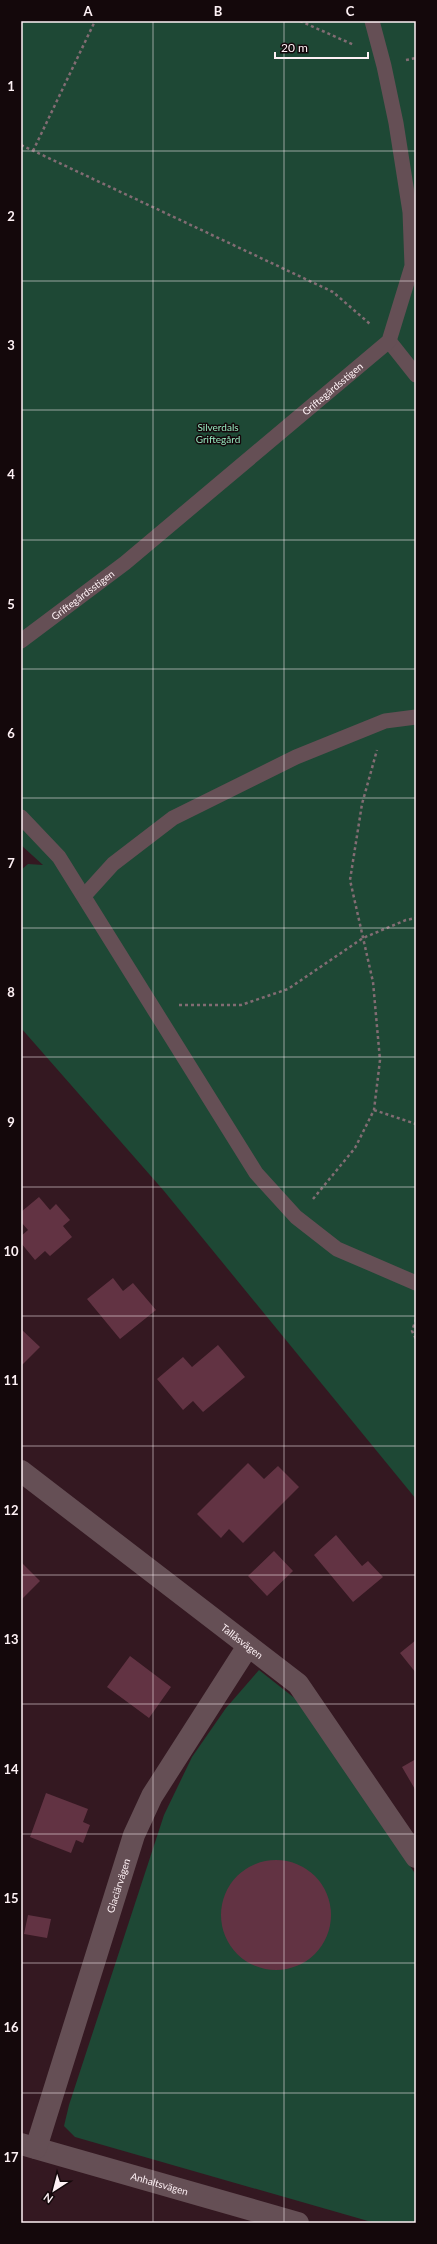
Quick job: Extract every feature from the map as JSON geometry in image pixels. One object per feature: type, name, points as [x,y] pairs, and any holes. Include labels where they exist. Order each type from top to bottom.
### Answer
[{"type":"street","name":"Tallåsvägen","points":[[21,1471],[298,1684],[416,1857]]},
{"type":"street","name":"Glaciärvägen","points":[[28,2146],[134,1835],[152,1796],[248,1646]]},
{"type":"street","name":"Anhaltsvägen","points":[[28,2146],[298,2223]]},
{"type":"lane","points":[[372,21],[396,123],[410,212],[412,266],[389,341],[416,375]]},
{"type":"lane","name":"Griftegårdsstigen","points":[[21,641],[125,564],[389,341]]},
{"type":"lane","points":[[84,896],[112,864],[173,818],[296,757],[385,721],[416,717]]},
{"type":"lane","points":[[21,817],[59,857],[256,1173],[296,1217],[337,1249],[416,1283]]},
{"type":"path","points":[[33,151],[95,21]]},
{"type":"path","points":[[300,21],[351,44],[380,50]]},
{"type":"path","points":[[21,145],[333,292],[389,341]]},
{"type":"path","points":[[296,1217],[321,1190],[355,1148],[374,1110],[380,1060],[373,982],[350,880],[362,804],[385,721]]},
{"type":"path","points":[[152,1005],[241,1005],[288,989],[363,938],[406,920],[416,918]]},
{"type":"path","points":[[374,1110],[416,1124]]},
{"type":"path","points":[[416,1319],[412,1331],[416,1339]]},
{"type":"green space","name":"Silverdals Griftegård","points":[[21,21],[416,21],[416,1499],[164,1191],[21,1028],[21,870],[28,864],[43,865],[21,845]]},
{"type":"green space","points":[[259,1670],[307,1708],[416,1875],[416,2223],[375,2223],[75,2137],[64,2126],[69,2105],[164,1815],[192,1757],[226,1708]]},
{"type":"building","points":[[39,1197],[50,1210],[56,1204],[70,1220],[63,1226],[72,1237],[50,1256],[45,1251],[35,1260],[21,1243],[21,1236],[28,1230],[21,1222],[21,1212]]},
{"type":"building","points":[[113,1278],[123,1291],[133,1283],[156,1310],[120,1339],[87,1299]]},
{"type":"building","points":[[21,1329],[40,1347],[21,1366]]},
{"type":"building","points":[[218,1345],[245,1377],[203,1412],[193,1401],[183,1410],[157,1379],[183,1357],[192,1367]]},
{"type":"building","points":[[248,1463],[264,1479],[278,1466],[299,1487],[243,1543],[229,1529],[221,1538],[197,1514]]},
{"type":"building","points":[[336,1535],[362,1566],[368,1561],[383,1577],[353,1602],[314,1555]]},
{"type":"building","points":[[274,1551],[293,1571],[267,1596],[248,1576]]},
{"type":"building","points":[[21,1562],[40,1581],[21,1600]]},
{"type":"building","points":[[416,1640],[416,1673],[400,1653]]},
{"type":"building","points":[[130,1656],[171,1687],[149,1718],[107,1687]]},
{"type":"building","points":[[416,1759],[416,1791],[402,1767]]},
{"type":"building","points":[[46,1793],[88,1809],[83,1822],[90,1825],[83,1843],[76,1840],[71,1853],[30,1837]]},
{"type":"building","points":[[276,1860],[287,1861],[297,1865],[315,1876],[326,1894],[330,1904],[330,1926],[326,1936],[315,1954],[297,1965],[287,1969],[276,1970],[265,1969],[255,1965],[237,1954],[226,1936],[222,1926],[221,1915],[222,1904],[226,1894],[237,1876],[255,1865],[265,1861]]},
{"type":"building","points":[[28,1915],[51,1919],[47,1938],[24,1934]]}]
